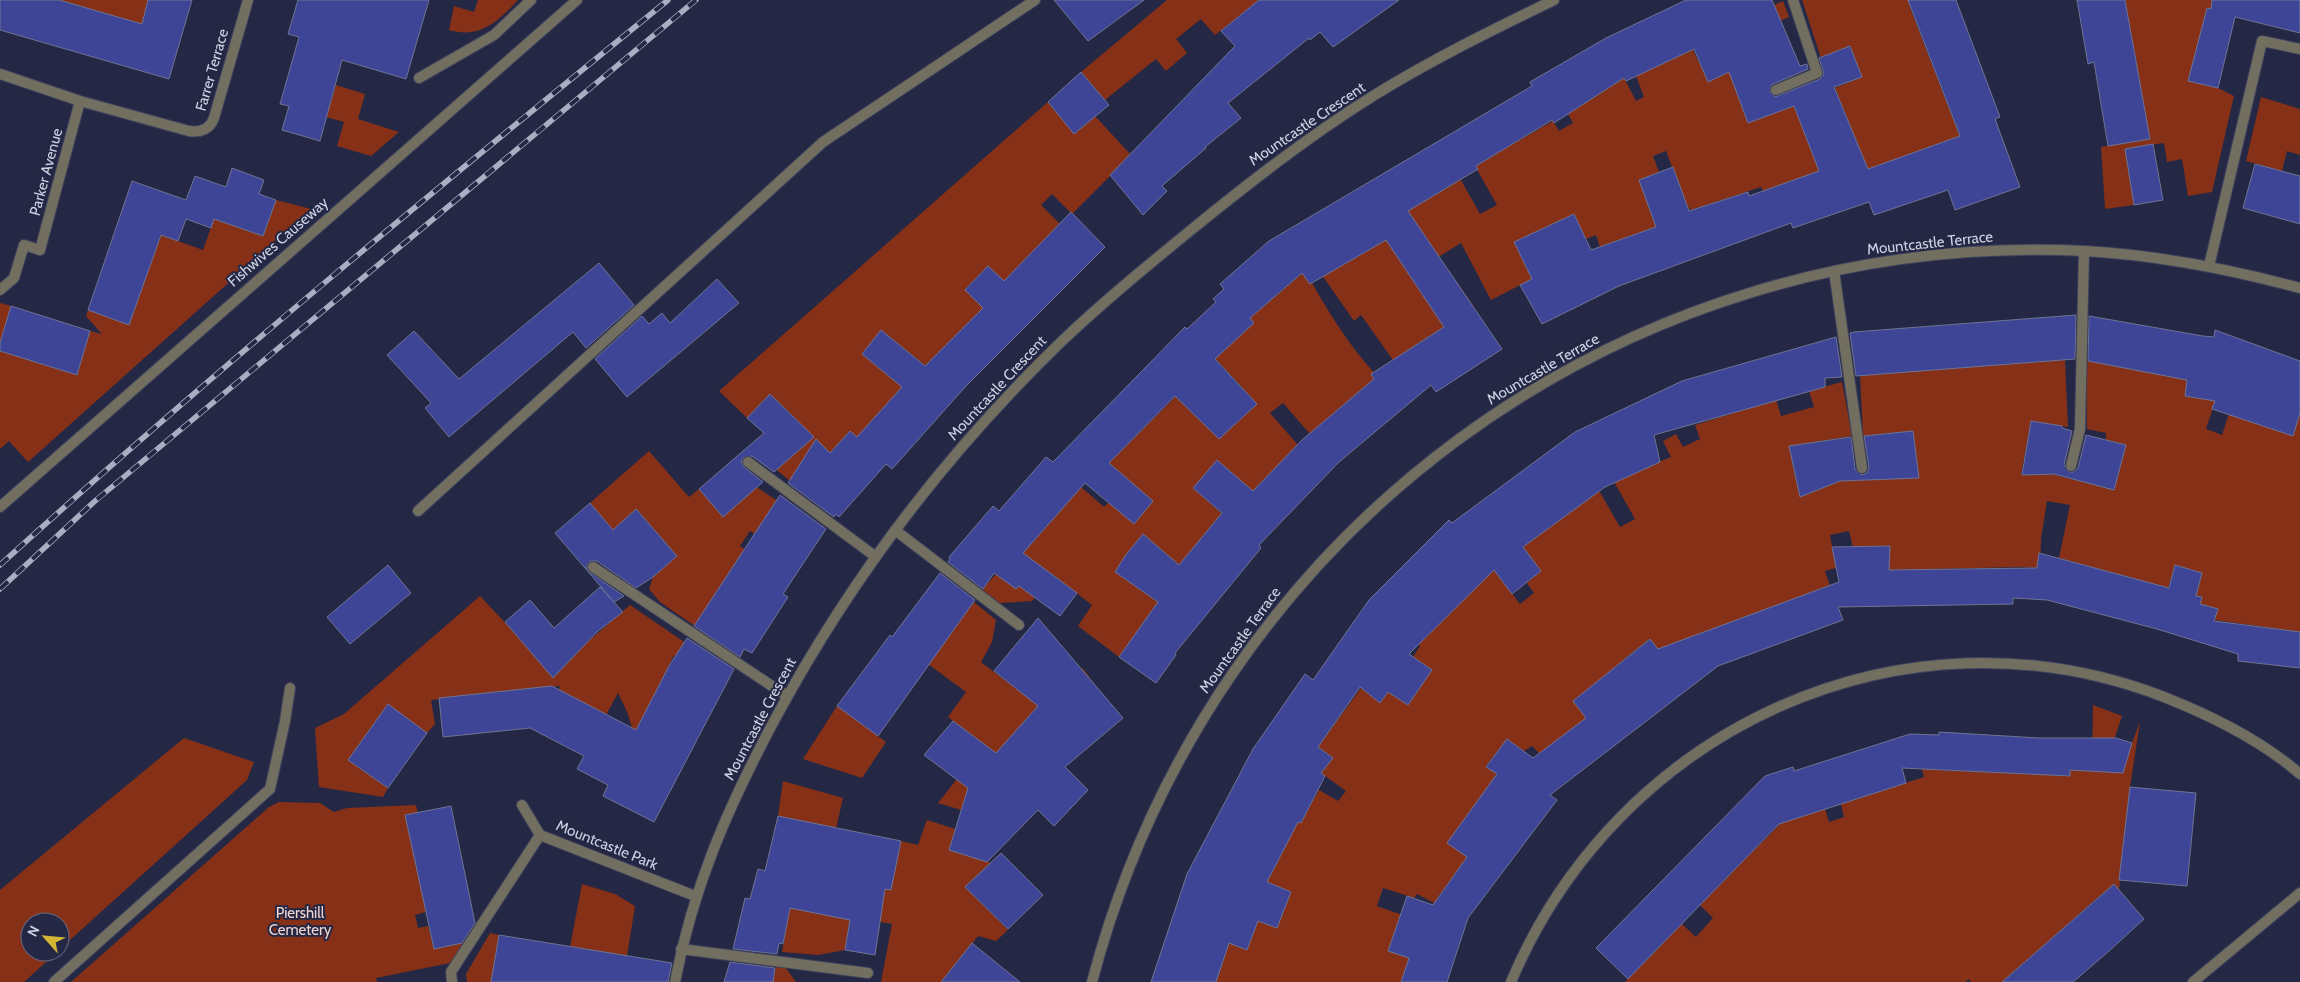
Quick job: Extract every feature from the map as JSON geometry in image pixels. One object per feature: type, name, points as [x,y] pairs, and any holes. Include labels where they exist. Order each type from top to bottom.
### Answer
[{"type":"street","name":"Farrer Terrace","points":[[80,101],[189,131],[199,132],[212,123],[248,0]]},
{"type":"street","points":[[419,78],[494,35],[531,0]]},
{"type":"street","name":"Fishwives Causeway","points":[[0,507],[576,0]]},
{"type":"street","points":[[418,511],[823,142],[1035,0]]},
{"type":"street","name":"Mountcastle Crescent","points":[[675,982],[681,948],[695,896],[734,798],[788,696],[819,641],[876,557],[958,451],[1062,341],[1145,266],[1244,186],[1297,147],[1372,97],[1442,56],[1554,0]]},
{"type":"street","points":[[1776,90],[1817,73],[1793,0]]},
{"type":"street","points":[[2208,266],[2262,41],[2300,49]]},
{"type":"street","points":[[0,74],[80,101]]},
{"type":"street","name":"Parker Avenue","points":[[0,290],[14,278],[24,245],[40,250],[80,101]]},
{"type":"street","name":"Mountcastle Terrace","points":[[1092,982],[1100,948],[1128,868],[1149,818],[1195,730],[1226,680],[1260,634],[1290,596],[1357,524],[1424,465],[1467,433],[1533,389],[1634,336],[1688,314],[1747,294],[1834,271],[1936,255],[2004,250],[2084,251],[2143,256],[2208,266],[2300,288]]},
{"type":"street","points":[[2071,466],[2080,429],[2084,251]]},
{"type":"street","points":[[1834,271],[1862,468]]},
{"type":"street","points":[[748,462],[876,557]]},
{"type":"street","points":[[895,530],[1018,625]]},
{"type":"street","points":[[593,567],[788,696]]},
{"type":"street","points":[[1511,982],[1542,919],[1567,879],[1606,831],[1652,786],[1701,749],[1755,718],[1816,692],[1848,682],[1912,669],[1968,664],[2020,665],[2078,672],[2142,689],[2190,707],[2254,742],[2300,774]]},
{"type":"street","points":[[54,982],[270,789],[285,721],[290,688]]},
{"type":"street","name":"Mountcastle Park","points":[[522,806],[540,835],[695,896]]},
{"type":"street","points":[[452,982],[451,972],[540,835]]},
{"type":"street","points":[[2193,982],[2300,893]]},
{"type":"street","points":[[681,948],[868,973]]},
{"type":"green space","points":[[58,0],[148,0],[189,11],[186,20],[149,9],[144,25]]},
{"type":"green space","points":[[478,0],[518,0],[487,27],[470,32],[449,30],[454,6],[474,12]]},
{"type":"green space","points":[[1167,0],[1259,0],[1215,35],[1201,19],[1176,39],[1187,53],[1166,71],[1156,59],[1105,100],[1081,72]]},
{"type":"green space","points":[[1802,0],[1914,0],[1915,2],[1909,5],[1958,132],[1961,137],[1971,134],[1973,140],[1961,145],[1969,166],[1943,175],[1932,148],[1927,148],[1859,173],[1853,159],[1763,191],[1761,187],[1691,210],[1686,204],[1666,151],[1653,156],[1659,172],[1640,180],[1656,227],[1600,247],[1596,235],[1586,239],[1574,214],[1515,243],[1532,279],[1491,300],[1461,243],[1409,275],[1427,301],[1456,281],[1474,307],[1393,360],[1361,315],[1354,321],[1315,265],[1331,256],[1338,268],[1367,251],[1360,239],[1447,187],[1439,174],[1453,166],[1480,214],[1497,205],[1475,166],[1553,121],[1559,131],[1573,123],[1567,112],[1624,78],[1636,101],[1644,97],[1636,76],[1664,63],[1660,54],[1688,40],[1708,81],[1736,69],[1723,39],[1716,30],[1783,1],[1789,17],[1752,33],[1764,63],[1761,66],[1768,83],[1737,94],[1748,123],[1794,106],[1807,140],[1850,125],[1835,88],[1862,77],[1850,46],[1821,58]]},
{"type":"green space","points":[[2125,0],[2255,0],[2236,15],[2207,8],[2189,81],[2218,88],[2234,96],[2212,192],[2188,196],[2182,159],[2167,162],[2164,143],[2125,149],[2134,205],[2105,209],[2101,147],[2130,142],[2137,64]]},
{"type":"green space","points":[[336,85],[365,94],[358,119],[399,132],[371,156],[337,146],[344,122],[326,117]]},
{"type":"green space","points":[[2261,97],[2300,109],[2300,155],[2287,151],[2282,171],[2246,161]]},
{"type":"green space","points":[[1048,102],[1074,134],[1095,116],[1131,155],[1072,214],[1052,194],[1041,205],[1060,224],[1004,281],[988,266],[965,289],[983,308],[926,366],[881,330],[862,354],[902,387],[857,438],[799,488],[774,468],[792,415],[770,394],[747,418],[719,391]]},
{"type":"green space","points":[[276,200],[311,209],[28,462],[9,441],[0,449],[0,351],[77,375],[90,331],[102,334],[86,316],[88,310],[129,324],[161,235],[203,250],[214,219],[263,236]]},
{"type":"green space","points":[[1305,271],[1347,339],[1377,376],[1310,434],[1283,403],[1270,413],[1298,445],[1252,492],[1218,461],[1193,488],[1222,514],[1189,574],[1143,534],[1115,572],[1158,602],[1119,657],[1078,626],[1092,605],[1052,574],[1032,601],[1000,603],[982,590],[1028,537],[1034,541],[1081,487],[1104,507],[1109,502],[1135,523],[1144,512],[1116,470],[1109,463],[1176,396],[1219,439],[1257,404],[1215,358],[1254,323],[1250,318]]},
{"type":"green space","points":[[0,303],[11,306],[0,343]]},
{"type":"green space","points":[[2065,360],[2068,427],[2031,421],[2021,475],[2051,474],[2114,490],[2126,445],[2106,440],[2106,433],[2087,429],[2086,361],[2187,378],[2185,396],[2212,400],[2218,393],[2206,429],[2222,435],[2234,398],[2293,436],[2300,413],[2300,632],[2215,620],[2218,609],[2200,604],[2202,597],[2196,596],[2202,573],[2175,565],[2168,588],[2059,558],[2070,505],[2047,501],[2041,539],[2040,568],[1889,570],[1889,546],[1853,547],[1849,531],[1830,535],[1836,568],[1825,571],[1830,586],[1665,659],[1650,639],[1624,659],[1639,679],[1589,689],[1574,700],[1586,718],[1543,757],[1532,746],[1524,751],[1507,739],[1486,766],[1497,774],[1448,843],[1467,857],[1438,897],[1457,910],[1455,914],[1417,894],[1414,898],[1383,888],[1377,906],[1408,917],[1409,958],[1401,982],[1216,982],[1229,943],[1247,950],[1258,921],[1277,928],[1291,892],[1249,874],[1273,872],[1281,855],[1263,846],[1281,813],[1301,823],[1319,790],[1338,801],[1346,791],[1321,773],[1333,758],[1318,747],[1361,688],[1380,703],[1388,692],[1408,705],[1432,670],[1413,657],[1420,646],[1419,644],[1483,580],[1491,566],[1520,604],[1534,593],[1527,583],[1541,571],[1520,544],[1598,489],[1620,527],[1635,519],[1613,480],[1671,457],[1663,441],[1676,434],[1683,447],[1700,439],[1695,425],[1776,400],[1781,416],[1814,407],[1809,391],[1842,382],[1852,436],[1815,442],[1818,458],[1792,461],[1800,497],[1840,481],[1918,478],[1913,431],[1863,436],[1860,375]]},
{"type":"green space","points":[[649,451],[689,497],[699,489],[719,512],[752,484],[785,506],[763,539],[750,531],[740,546],[753,555],[708,635],[660,602],[649,589],[653,577],[677,556],[637,510],[613,530],[590,503]]},
{"type":"green space","points":[[480,596],[526,645],[550,623],[576,652],[630,605],[696,650],[688,662],[674,655],[659,686],[672,693],[640,756],[628,714],[618,693],[606,715],[559,690],[560,686],[431,700],[435,724],[427,733],[387,705],[348,760],[388,788],[383,797],[319,787],[315,728],[344,714]]},
{"type":"green space","points":[[974,602],[996,620],[992,642],[981,662],[1023,694],[1059,650],[1084,670],[1095,685],[1008,810],[1024,825],[1021,828],[938,803],[984,745],[948,717],[966,692],[928,664]]},
{"type":"green space","points":[[2093,705],[2122,716],[2105,767],[2132,743],[2140,722],[2130,787],[2119,890],[2103,893],[2002,982],[1971,982],[1969,979],[1965,982],[1625,982],[1682,924],[1696,937],[1713,918],[1700,905],[1782,822],[1825,809],[1829,822],[1844,817],[1841,804],[1924,777],[1920,762],[1938,770],[2070,776],[2070,770],[2092,771]]},
{"type":"green space","points":[[837,706],[886,742],[862,778],[803,759]]},
{"type":"green space","points":[[184,738],[254,762],[247,780],[70,940],[70,912],[20,912],[20,962],[46,962],[24,982],[0,982],[0,890]]},
{"type":"green space","points":[[783,781],[843,798],[836,828],[778,816]]},
{"type":"green space","name":"Piershill Cemetery","points":[[279,802],[320,803],[334,812],[347,808],[416,805],[421,827],[416,862],[426,912],[415,915],[418,928],[428,926],[434,949],[467,942],[450,963],[376,978],[377,982],[71,982],[269,807]]},
{"type":"green space","points":[[927,820],[955,829],[949,850],[1008,868],[965,887],[1008,930],[996,941],[978,936],[945,978],[949,982],[881,982],[892,924],[853,917],[901,841],[918,845]]},
{"type":"green space","points":[[582,884],[615,894],[635,906],[627,956],[570,947]]},
{"type":"green space","points":[[790,908],[850,917],[845,950],[818,955],[782,952]]},
{"type":"green space","points":[[490,933],[499,935],[491,982],[467,982],[466,974]]},
{"type":"green space","points":[[776,966],[785,967],[796,982],[773,982]]},
{"type":"building","points":[[0,0],[59,0],[142,24],[148,0],[192,0],[169,79],[0,30]]},
{"type":"building","points":[[298,0],[429,0],[406,79],[342,60],[320,141],[282,130],[289,106],[280,104],[299,37],[288,34]]},
{"type":"building","points":[[1054,0],[1144,0],[1088,41]]},
{"type":"building","points":[[1259,0],[1399,0],[1333,47],[1320,32],[1310,40],[1309,38],[1228,103],[1241,118],[1205,147],[1162,186],[1167,191],[1143,215],[1110,175],[1235,46],[1221,31]]},
{"type":"building","points":[[1686,0],[1772,0],[1800,66],[1807,64],[1808,69],[1771,85],[1770,92],[1775,97],[1820,79],[1824,74],[1819,58],[1850,46],[1862,77],[1834,87],[1868,169],[1960,136],[1908,0],[1956,0],[2000,117],[1995,119],[2020,187],[1955,210],[1948,190],[1874,215],[1869,202],[1793,228],[1791,223],[1619,286],[1542,324],[1520,285],[1532,279],[1514,242],[1574,214],[1591,250],[1656,227],[1639,180],[1673,167],[1689,211],[1748,192],[1749,196],[1819,171],[1794,106],[1748,123],[1729,72],[1708,82],[1694,49],[1626,81],[1624,78],[1554,123],[1552,120],[1476,166],[1478,169],[1408,211],[1502,349],[1436,392],[1431,385],[1339,462],[1259,545],[1261,548],[1175,653],[1176,655],[1156,683],[1119,657],[1158,602],[1115,572],[1125,556],[1143,534],[1179,565],[1222,513],[1193,488],[1217,460],[1253,491],[1302,440],[1374,379],[1371,374],[1444,327],[1386,240],[1310,284],[1302,273],[1250,318],[1254,323],[1215,359],[1257,404],[1219,439],[1175,396],[1109,463],[1153,501],[1134,524],[1085,483],[1023,553],[1077,593],[1060,616],[1019,586],[1016,589],[994,573],[983,589],[948,562],[949,557],[993,506],[999,511],[1046,457],[1053,462],[1185,327],[1187,329],[1216,302],[1213,299],[1224,289],[1220,284],[1269,241],[1532,86],[1530,82],[1606,38]]},
{"type":"building","points":[[2077,0],[2125,0],[2150,139],[2108,146],[2094,62],[2088,64]]},
{"type":"building","points":[[2212,0],[2300,0],[2300,33],[2235,17],[2218,88],[2188,81],[2207,8],[2211,9]]},
{"type":"building","points":[[1081,72],[1109,105],[1074,134],[1048,102]]},
{"type":"building","points":[[2153,144],[2163,200],[2134,205],[2125,149]]},
{"type":"building","points":[[2255,164],[2300,176],[2300,224],[2243,208]]},
{"type":"building","points":[[232,168],[264,180],[259,194],[276,200],[263,236],[214,219],[211,228],[186,219],[178,241],[161,235],[129,325],[88,310],[132,181],[186,200],[195,176],[226,187]]},
{"type":"building","points":[[1071,212],[1105,247],[966,386],[892,469],[886,464],[839,517],[836,514],[834,517],[788,483],[816,439],[830,453],[850,431],[857,437],[902,387],[862,354],[881,330],[925,366],[983,308],[965,290],[988,266],[1004,281]]},
{"type":"building","points":[[599,263],[634,305],[586,348],[573,332],[449,437],[425,408],[431,403],[387,355],[414,331],[459,379]]},
{"type":"building","points":[[717,279],[739,303],[627,397],[595,359],[642,316],[649,324],[662,313],[670,323]]},
{"type":"building","points":[[11,306],[90,331],[77,375],[0,351],[0,343]]},
{"type":"building","points":[[2076,315],[2075,359],[1856,376],[1850,333]]},
{"type":"building","points":[[2089,316],[2203,336],[2214,337],[2215,330],[2300,361],[2300,413],[2293,436],[2212,409],[2215,401],[2185,396],[2187,380],[2088,361]]},
{"type":"building","points":[[1836,337],[1842,377],[1825,378],[1825,387],[1654,435],[1660,462],[1605,487],[1523,547],[1541,571],[1512,594],[1494,570],[1409,654],[1432,670],[1408,705],[1388,692],[1380,703],[1360,687],[1318,747],[1333,758],[1321,773],[1325,776],[1301,823],[1298,822],[1267,882],[1291,892],[1277,928],[1258,921],[1247,950],[1229,943],[1216,982],[1151,982],[1187,874],[1253,749],[1305,674],[1313,680],[1369,600],[1449,520],[1452,523],[1575,432],[1682,381]]},
{"type":"building","points":[[770,394],[814,437],[774,472],[752,456],[743,458],[741,462],[744,467],[763,482],[723,517],[699,489],[764,433],[747,418]]},
{"type":"building","points":[[2031,421],[2062,426],[2062,428],[2072,431],[2064,465],[2069,472],[2073,472],[2078,468],[2086,435],[2126,445],[2114,490],[2054,474],[2022,475]]},
{"type":"building","points":[[1913,431],[1919,478],[1840,481],[1800,497],[1789,446],[1851,437],[1855,469],[1862,475],[1867,473],[1869,468],[1864,436]]},
{"type":"building","points":[[780,495],[826,529],[783,594],[788,597],[752,653],[744,649],[740,657],[694,626]]},
{"type":"building","points":[[590,503],[613,530],[636,509],[677,556],[653,577],[636,588],[597,561],[590,561],[586,567],[589,572],[624,596],[614,602],[555,533]]},
{"type":"building","points":[[1890,546],[1889,570],[2037,568],[2039,553],[2169,588],[2175,565],[2202,573],[2196,596],[2202,597],[2200,604],[2218,609],[2214,621],[2300,632],[2300,668],[2238,661],[2238,654],[2157,629],[2047,600],[2013,598],[2013,604],[1838,607],[1843,620],[1718,666],[1550,795],[1557,800],[1468,918],[1447,982],[1401,982],[1409,958],[1388,951],[1407,896],[1433,905],[1467,857],[1447,843],[1497,774],[1486,767],[1507,739],[1533,758],[1586,718],[1573,701],[1650,639],[1658,649],[1839,582],[1832,547]]},
{"type":"building","points":[[388,565],[411,593],[350,644],[327,617]]},
{"type":"building","points":[[940,573],[975,600],[878,736],[837,706],[890,635],[892,637]]},
{"type":"building","points":[[600,587],[623,612],[598,631],[553,678],[505,622],[530,600],[554,628]]},
{"type":"building","points":[[1038,618],[1123,718],[1065,767],[1088,790],[1054,826],[1038,810],[987,862],[949,850],[968,788],[924,755],[953,721],[996,753],[1038,706],[994,671]]},
{"type":"building","points":[[687,638],[734,669],[654,822],[603,796],[608,785],[577,769],[584,756],[530,728],[443,737],[439,698],[552,686],[636,730],[669,666]]},
{"type":"building","points":[[388,704],[427,733],[388,788],[348,760]]},
{"type":"building","points":[[1939,732],[2039,738],[2116,738],[2132,743],[2123,773],[2070,770],[2070,776],[1902,768],[1906,783],[1779,824],[1628,979],[1596,948],[1765,776],[1793,767],[1794,771],[1910,734],[1939,735]]},
{"type":"building","points":[[2130,787],[2196,793],[2187,886],[2119,880]]},
{"type":"building","points":[[451,806],[475,923],[462,943],[434,949],[405,815]]},
{"type":"building","points":[[778,816],[901,841],[891,890],[885,889],[875,955],[845,950],[850,920],[790,908],[783,944],[779,943],[777,954],[733,949],[745,898],[750,899],[758,869],[765,871]]},
{"type":"building","points":[[1001,853],[1043,895],[1008,929],[965,887]]},
{"type":"building","points":[[2114,884],[2144,919],[2108,952],[2073,982],[2002,982]]},
{"type":"building","points":[[499,935],[672,963],[668,982],[491,982]]},
{"type":"building","points":[[972,943],[1020,982],[941,982]]},
{"type":"building","points":[[730,962],[775,968],[773,982],[724,982]]},
{"type":"railway","points":[[0,565],[81,492],[247,349],[414,208],[668,0]]},
{"type":"railway","points":[[0,589],[95,501],[696,0]]}]
